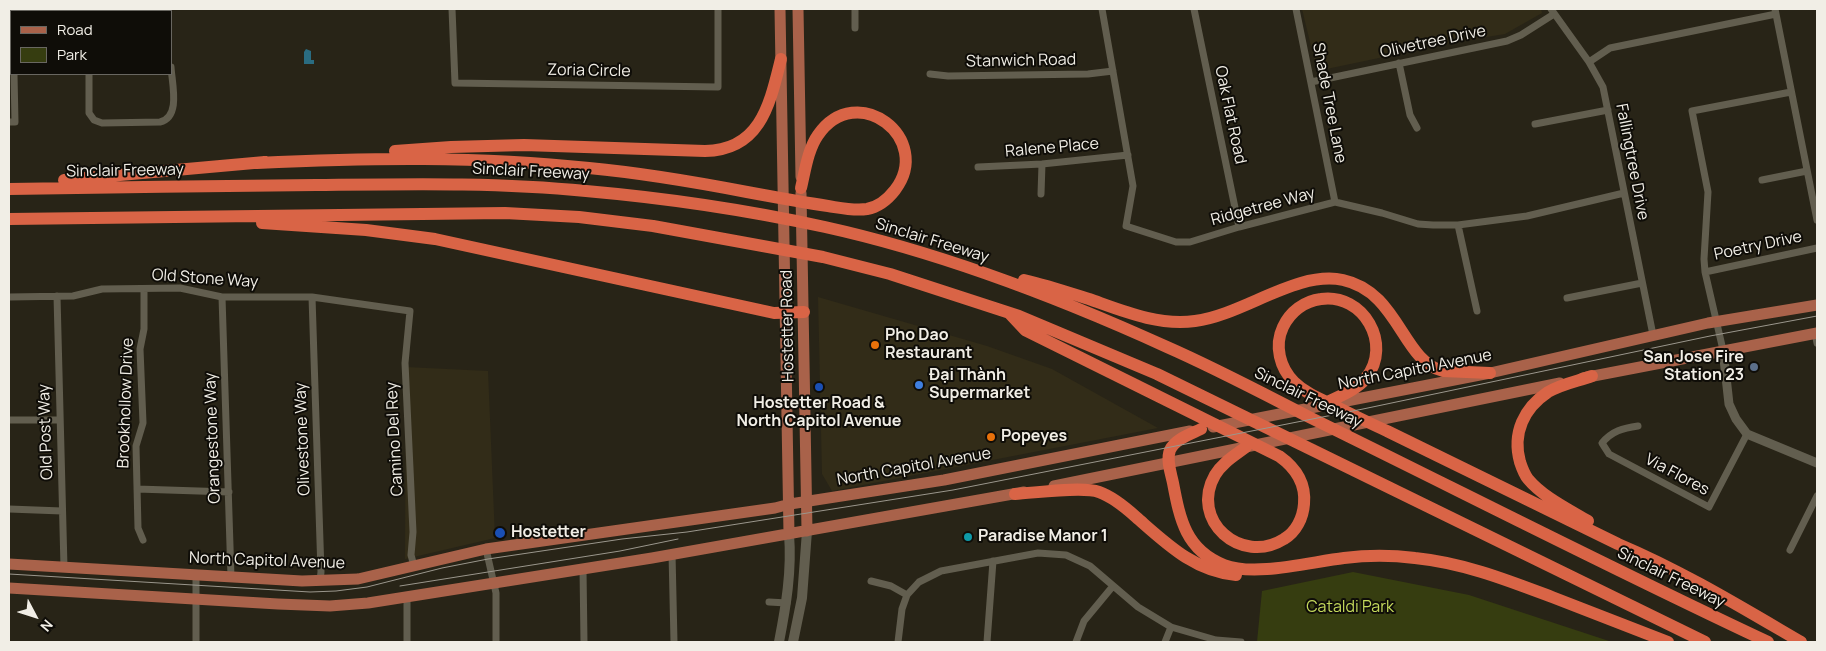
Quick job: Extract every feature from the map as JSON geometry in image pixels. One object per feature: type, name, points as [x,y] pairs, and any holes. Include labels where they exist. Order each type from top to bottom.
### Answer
[{"type":"highway","points":[[9,187],[257,163],[486,145],[586,146],[705,151],[722,149],[739,143],[746,138],[762,118],[770,102],[781,59]]},
{"type":"highway","points":[[257,163],[386,159],[524,162],[650,175],[846,209],[867,209],[881,203],[893,193],[903,176],[905,166],[903,144],[886,121],[878,116],[863,112],[847,113],[832,120],[817,135],[813,143],[801,188]]},
{"type":"highway","name":"Sinclair Freeway","points":[[9,187],[398,184],[505,186],[583,190],[765,216],[825,227],[964,266],[1034,291],[1171,348],[1663,593],[1768,642]]},
{"type":"highway","points":[[9,219],[505,212],[616,221],[765,245],[823,257],[890,274],[1009,312],[1096,347],[1157,374],[1705,642]]},
{"type":"highway","points":[[159,217],[366,230],[408,235],[472,247],[774,313],[804,312]]},
{"type":"highway","points":[[964,266],[1046,286],[1139,316],[1173,321],[1195,321],[1219,315],[1292,286],[1316,279],[1344,280],[1367,290],[1381,302],[1392,314],[1421,358],[1435,369],[1490,373]]},
{"type":"highway","points":[[1321,405],[1357,386],[1364,381],[1373,365],[1377,349],[1374,332],[1365,316],[1350,304],[1333,299],[1314,300],[1298,308],[1285,322],[1279,339],[1280,358],[1287,374],[1298,386],[1306,391],[1392,434],[1706,586],[1801,642]]},
{"type":"highway","points":[[1009,312],[1025,330],[1279,456],[1293,468],[1302,484],[1304,494],[1302,514],[1294,531],[1282,540],[1268,546],[1248,547],[1232,541],[1218,529],[1210,513],[1211,484],[1215,475],[1229,459],[1246,448]]},
{"type":"highway","points":[[1592,376],[1556,388],[1528,410],[1523,418],[1517,438],[1519,458],[1527,477],[1542,492],[1639,552]]},
{"type":"highway","points":[[1201,429],[1174,444],[1170,452],[1169,463],[1182,523],[1190,540],[1196,547],[1219,563],[1236,568],[1280,568]]},
{"type":"highway","points":[[1015,494],[1092,490],[1114,499],[1175,551],[1197,565],[1226,574],[1256,575],[1280,568],[1363,556],[1414,557],[1451,563],[1495,575],[1668,642]]},
{"type":"main road","name":"Hostetter Road","points":[[779,642],[787,603],[791,551],[780,9]]},
{"type":"main road","name":"Hostetter Road","points":[[793,642],[802,598],[807,531],[798,9]]},
{"type":"main road","name":"North Capitol Avenue","points":[[9,564],[196,576],[320,581],[358,579],[486,550],[775,508],[944,480],[1490,373],[1717,322],[1817,305]]},
{"type":"main road","points":[[9,588],[196,600],[330,606],[368,603],[583,569],[1015,494],[1723,350],[1817,336]]},
{"type":"street","name":"Zoria Circle","points":[[452,9],[455,83],[718,87],[718,9]]},
{"type":"street","points":[[855,9],[855,28]]},
{"type":"street","name":"Ridgetree Way","points":[[1102,9],[1132,186],[1126,226],[1176,242],[1190,242],[1335,202],[1418,224],[1433,225],[1526,216],[1624,193]]},
{"type":"street","name":"Oak Flat Road","points":[[1194,9],[1240,227]]},
{"type":"street","name":"Shade Tree Lane","points":[[1296,9],[1335,202]]},
{"type":"street","points":[[1590,62],[1610,48],[1776,11],[1817,220]]},
{"type":"street","name":"Olivetree Drive","points":[[1311,82],[1506,41],[1521,35],[1552,12]]},
{"type":"street","name":"Fallingtree Drive","points":[[1552,12],[1590,62],[1603,87],[1653,335]]},
{"type":"street","points":[[1399,63],[1410,115],[1417,128]]},
{"type":"street","name":"Stanwich Road","points":[[930,74],[948,76],[1088,74],[1112,71]]},
{"type":"street","points":[[9,122],[14,122],[14,75]]},
{"type":"street","points":[[89,75],[89,113],[94,120],[102,123],[160,122],[166,120],[172,114],[174,105],[172,75]]},
{"type":"street","points":[[1791,92],[1692,111],[1708,192],[1705,272],[1723,350],[1729,404],[1736,419],[1747,434],[1817,463]]},
{"type":"street","points":[[1535,124],[1608,110]]},
{"type":"street","name":"Ralene Place","points":[[978,167],[1042,164],[1128,155]]},
{"type":"street","points":[[1041,194],[1042,164]]},
{"type":"street","points":[[1762,180],[1807,171]]},
{"type":"street","points":[[1458,224],[1476,311]]},
{"type":"street","name":"Poetry Drive","points":[[1705,272],[1817,248]]},
{"type":"street","points":[[1567,298],[1642,284]]},
{"type":"street","name":"Old Stone Way","points":[[9,297],[72,296],[102,289],[180,288],[222,297],[312,297],[410,311]]},
{"type":"street","name":"Brookhollow Drive","points":[[143,540],[138,528],[136,446],[143,423],[140,349],[144,329],[144,289]]},
{"type":"street","name":"Old Post Way","points":[[57,296],[64,567]]},
{"type":"street","name":"Orangestone Way","points":[[222,297],[231,577]]},
{"type":"street","name":"Olivestone Way","points":[[312,297],[320,581]]},
{"type":"street","name":"Camino Del Rey","points":[[410,311],[405,363],[413,532],[411,555],[414,566]]},
{"type":"street","points":[[9,420],[60,420]]},
{"type":"street","name":"Via Flores","points":[[1638,426],[1623,428],[1608,435],[1602,443],[1609,454],[1709,507],[1747,434]]},
{"type":"street","points":[[137,489],[229,492]]},
{"type":"street","points":[[1790,550],[1817,496]]},
{"type":"street","points":[[9,509],[62,511]]},
{"type":"street","points":[[486,550],[496,593],[496,642]]},
{"type":"street","points":[[672,553],[674,642]]},
{"type":"street","points":[[898,642],[902,609],[907,596],[919,582],[941,571],[1038,553],[1066,555],[1090,566],[1138,607],[1171,627],[1216,640],[1241,642]]},
{"type":"street","points":[[987,642],[993,561]]},
{"type":"street","points":[[583,569],[584,642]]},
{"type":"street","points":[[196,576],[196,642]]},
{"type":"street","points":[[871,581],[891,586],[907,596]]},
{"type":"street","points":[[1076,642],[1084,621],[1113,586]]},
{"type":"street","points":[[407,596],[407,642]]},
{"type":"street","points":[[769,602],[787,603]]},
{"type":"street","points":[[1164,642],[1171,627]]},
{"type":"shaded area","points":[[1302,9],[1541,9],[1542,13],[1505,34],[1455,42],[1317,71]]},
{"type":"shaded area","points":[[818,297],[987,346],[1052,369],[1158,428],[832,491],[822,474]]},
{"type":"shaded area","points":[[406,367],[488,371],[495,538],[405,559]]},
{"type":"green space","name":"Cataldi Park","points":[[1353,572],[1469,595],[1612,642],[1257,642],[1262,591]]},
{"type":"water","points":[[306,49],[311,51],[311,60],[314,60],[314,64],[304,64],[304,52]]},
{"type":"tram line","points":[[9,574],[310,592],[367,587],[442,568],[488,559],[622,539],[687,532],[953,490],[1363,409],[1710,336],[1817,316]]},
{"type":"tram line","points":[[400,586],[620,551],[678,539]]},
{"type":"place","name":"Pho Dao Restaurant","points":[[875,345]]},
{"type":"place","name":"San Jose Fire Station 23","points":[[1754,367]]},
{"type":"place","name":"Đại Thành Supermarket","points":[[919,385]]},
{"type":"place","name":"Hostetter Road & North Capitol Avenue","points":[[819,387]]},
{"type":"place","name":"Popeyes","points":[[991,437]]},
{"type":"place","name":"Hostetter","points":[[500,533]]},
{"type":"place","name":"Paradise Manor 1","points":[[968,537]]}]
